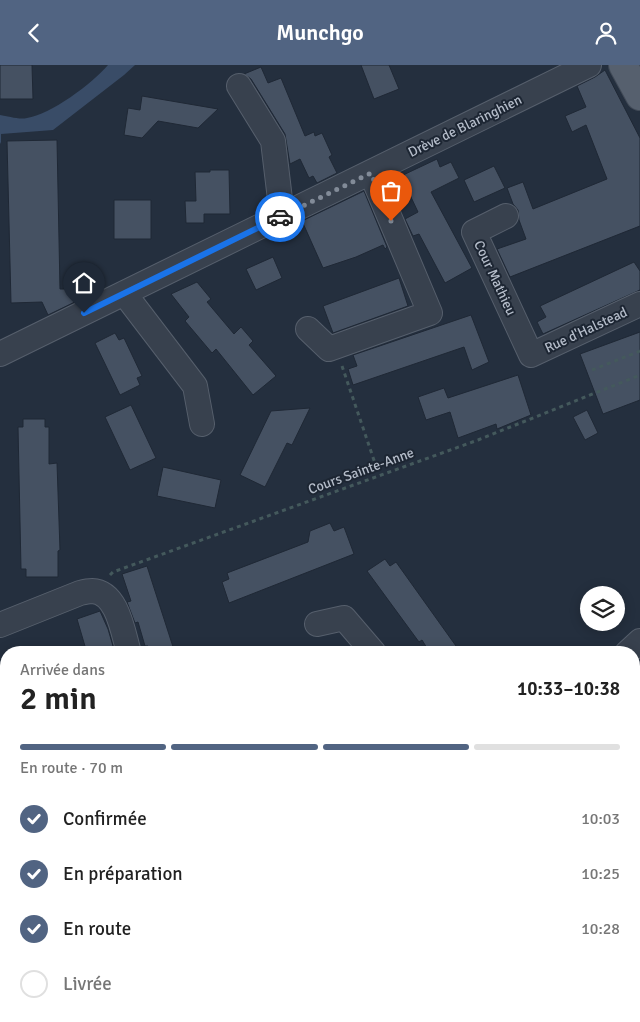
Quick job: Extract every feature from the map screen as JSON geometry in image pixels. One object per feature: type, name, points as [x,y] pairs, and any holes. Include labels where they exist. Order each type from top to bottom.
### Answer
[{"type":"main road","points":[[623,65],[640,96]]},
{"type":"street","name":"Drève de Blaringhien","points":[[0,354],[371,173],[577,68]]},
{"type":"street","points":[[238,86],[274,141],[282,216]]},
{"type":"street","points":[[308,329],[329,349],[430,313],[371,173]]},
{"type":"street","name":"Cour Mathieu","points":[[506,216],[474,232],[531,355]]},
{"type":"street","points":[[124,293],[195,386],[202,424]]},
{"type":"street","name":"Rue d'Halstead","points":[[531,355],[640,304]]},
{"type":"street","points":[[0,625],[80,593],[93,591],[108,598],[114,606],[127,646]]},
{"type":"street","points":[[317,624],[344,618],[368,646]]},
{"type":"path","points":[[335,347],[378,472]]},
{"type":"path","points":[[592,370],[640,351]]},
{"type":"path","name":"Cours Sainte-Anne","points":[[93,591],[113,572],[478,440],[640,375]]},
{"type":"water","points":[[108,65],[135,65],[53,130],[1,134],[1,144],[0,115],[24,118],[36,116],[47,111],[82,89]]},
{"type":"building","points":[[0,65],[32,65],[33,99],[0,99]]},
{"type":"building","points":[[361,65],[389,65],[399,89],[374,99]]},
{"type":"building","points":[[261,67],[268,83],[281,78],[305,136],[314,132],[315,136],[322,133],[332,155],[329,157],[337,173],[317,183],[313,176],[309,178],[300,159],[290,164],[285,134],[251,79],[244,74]]},
{"type":"building","points":[[605,70],[640,138],[640,226],[510,277],[497,249],[526,239],[519,220],[518,210],[513,204],[507,188],[523,182],[533,209],[607,179],[586,125],[572,132],[565,116],[586,107],[577,86]]},
{"type":"building","points":[[142,96],[218,109],[198,128],[158,121],[142,138],[124,135],[128,108],[140,110]]},
{"type":"building","points":[[57,140],[60,289],[76,289],[81,299],[48,315],[42,302],[11,303],[7,141]]},
{"type":"building","points":[[437,159],[440,167],[451,162],[459,178],[431,192],[472,268],[445,283],[419,234],[413,236],[405,219],[418,212],[401,176]]},
{"type":"building","points":[[494,166],[505,188],[474,202],[464,180]]},
{"type":"building","points":[[210,170],[229,170],[230,214],[204,214],[204,223],[186,223],[185,201],[196,201],[195,172],[210,172]]},
{"type":"building","points":[[364,191],[387,247],[385,249],[383,245],[356,257],[323,268],[302,221]]},
{"type":"building","points":[[114,200],[151,200],[151,239],[114,239]]},
{"type":"building","points":[[273,257],[282,278],[256,290],[246,269]]},
{"type":"building","points":[[634,262],[640,271],[640,290],[543,334],[537,322],[546,317],[540,306]]},
{"type":"building","points":[[399,278],[408,306],[333,333],[323,306]]},
{"type":"building","points":[[197,282],[211,299],[207,302],[234,334],[241,327],[253,341],[249,345],[276,376],[253,395],[216,349],[212,353],[185,321],[189,317],[171,294]]},
{"type":"building","points":[[471,315],[489,362],[472,370],[464,347],[353,385],[348,369],[357,366],[353,355]]},
{"type":"building","points":[[640,332],[640,400],[603,414],[580,354]]},
{"type":"building","points":[[115,333],[119,340],[124,338],[142,376],[137,378],[140,385],[120,395],[95,343]]},
{"type":"building","points":[[518,375],[531,415],[497,429],[496,424],[458,438],[450,412],[426,420],[418,397],[444,388],[448,398]]},
{"type":"building","points":[[131,405],[156,458],[130,470],[105,417]]},
{"type":"building","points":[[310,408],[292,445],[287,443],[265,487],[240,475],[271,411]]},
{"type":"building","points":[[587,410],[598,433],[585,440],[573,417]]},
{"type":"building","points":[[23,419],[45,419],[45,427],[49,427],[49,464],[57,463],[60,550],[58,551],[58,577],[26,577],[26,569],[21,569],[18,427],[23,427]]},
{"type":"building","points":[[163,467],[221,480],[215,508],[157,496]]},
{"type":"building","points":[[330,523],[334,531],[344,527],[354,554],[229,603],[222,582],[229,579],[227,573],[308,542],[310,531]]},
{"type":"building","points":[[385,559],[390,566],[396,562],[456,646],[426,646],[422,640],[419,642],[367,571]]},
{"type":"building","points":[[147,566],[173,646],[145,646],[138,622],[135,623],[127,602],[131,601],[122,574]]},
{"type":"building","points":[[100,611],[113,646],[85,646],[77,619]]},
{"type":"way so far","points":[[280,217],[371,173],[391,221]]},
{"type":"route","points":[[84,313],[280,217]]}]
